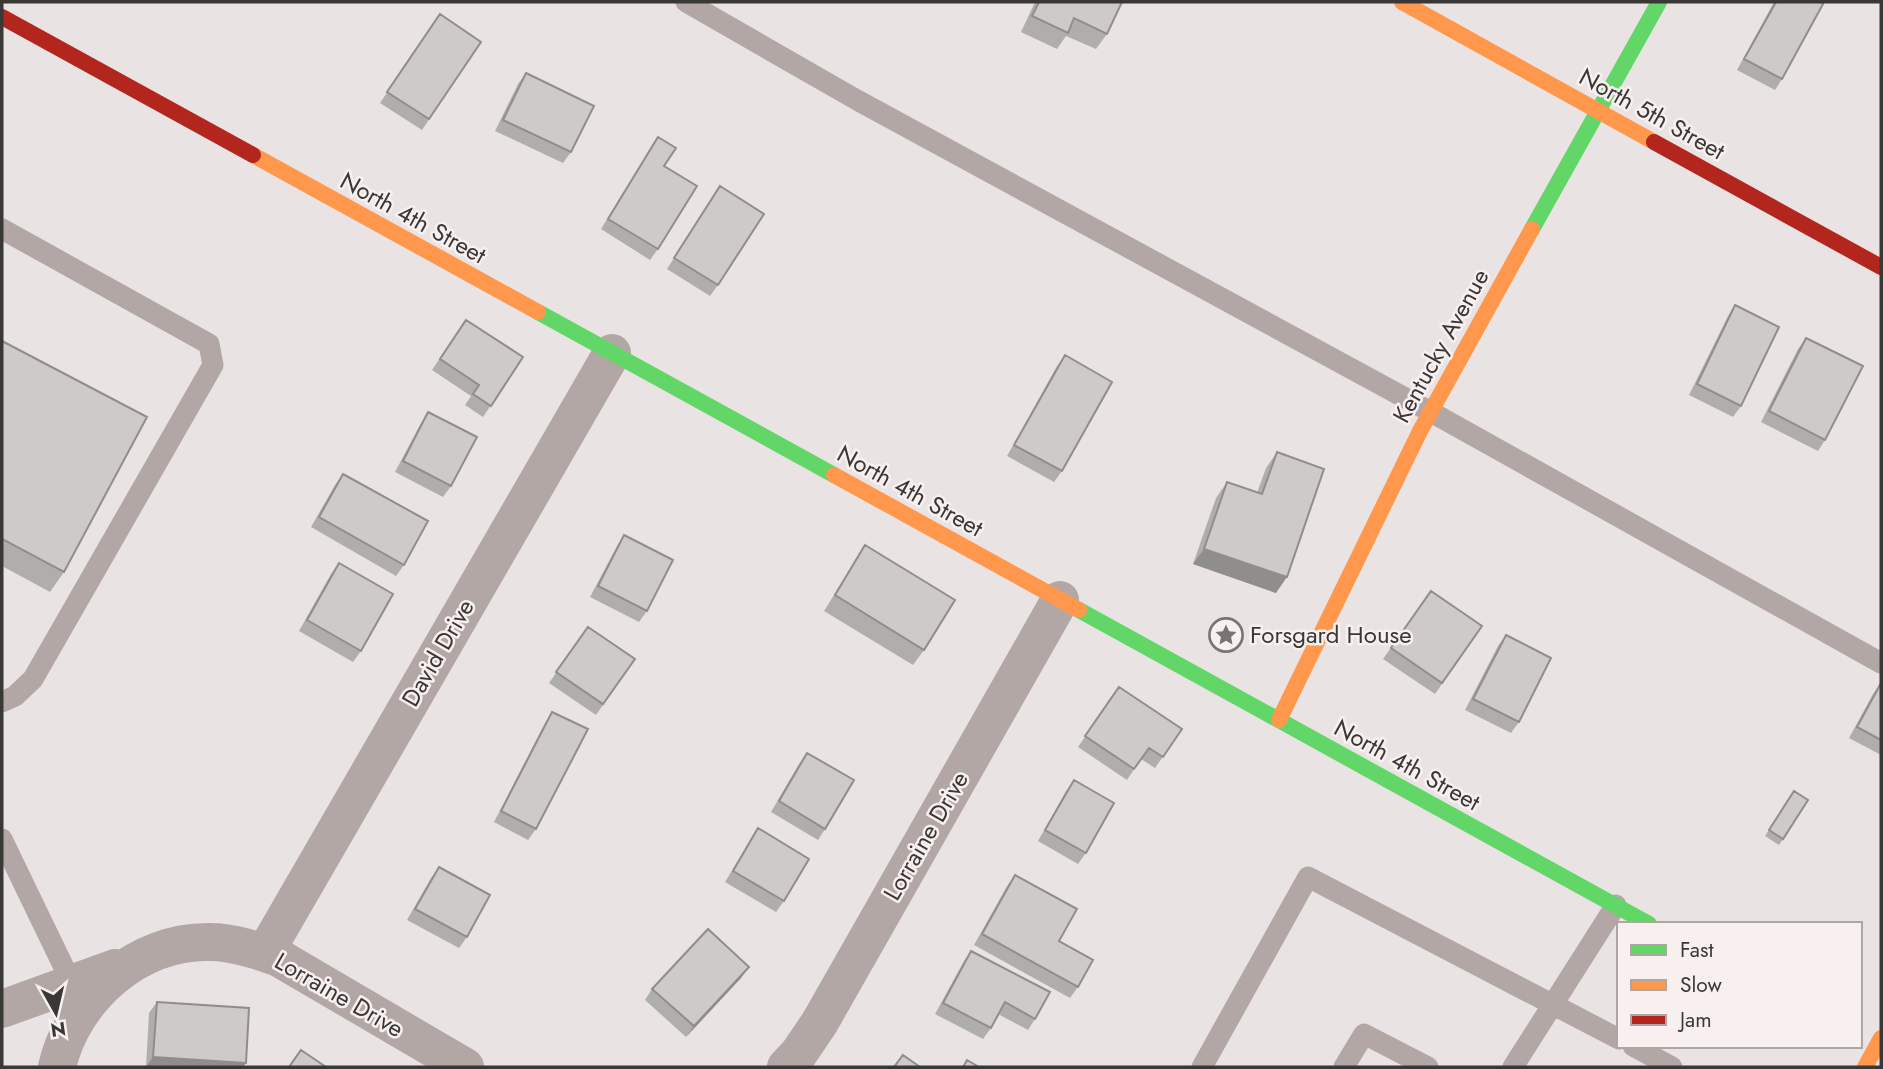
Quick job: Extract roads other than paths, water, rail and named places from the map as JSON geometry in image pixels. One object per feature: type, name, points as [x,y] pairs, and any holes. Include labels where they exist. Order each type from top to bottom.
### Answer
[{"type":"main road","name":"North 5th Street","points":[[1402,2],[1881,267]]},
{"type":"main road","name":"Kentucky Avenue","points":[[1279,720],[1431,412],[1659,2]]},
{"type":"main road","name":"North 4th Street","points":[[2,17],[1646,922]]},
{"type":"main road","points":[[1862,1041],[1879,1046],[1865,1067]]},
{"type":"street","name":"David Drive","points":[[265,953],[612,353]]},
{"type":"street","name":"Lorraine Drive","points":[[786,1067],[799,1054],[820,1022],[1060,600]]},
{"type":"street","name":"Lorraine Drive","points":[[57,1067],[62,1045],[77,1016],[114,975],[148,956],[179,946],[212,942],[279,958],[465,1067]]},
{"type":"street","points":[[2,1009],[148,956]]},
{"type":"lane","points":[[686,2],[858,100],[1431,412],[1881,663]]},
{"type":"lane","points":[[2,229],[209,344],[213,365],[33,679],[15,696],[2,702]]},
{"type":"lane","points":[[2,839],[72,984]]},
{"type":"lane","points":[[1202,1067],[1308,877],[1617,1038]]},
{"type":"lane","points":[[1513,1067],[1616,905]]},
{"type":"lane","points":[[1344,1067],[1364,1034],[1428,1067]]},
{"type":"lane","points":[[1637,1048],[1672,1067]]},
{"type":"place","name":"Forsgard House","points":[[1226,635]]}]
